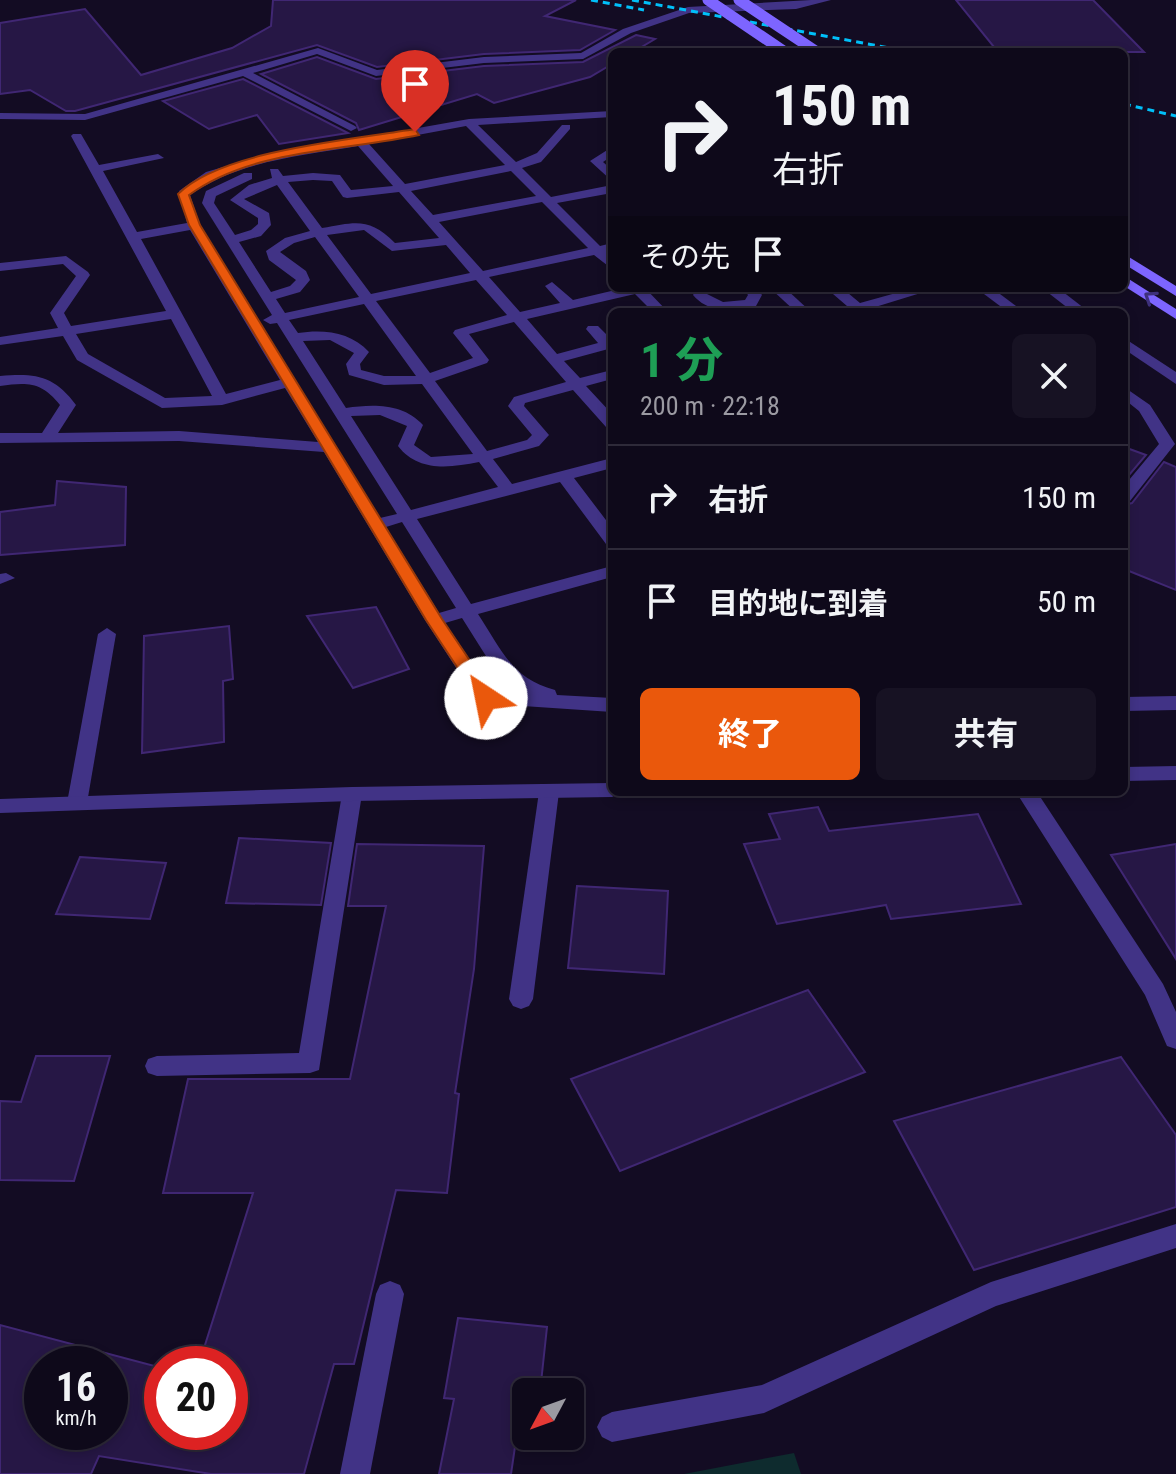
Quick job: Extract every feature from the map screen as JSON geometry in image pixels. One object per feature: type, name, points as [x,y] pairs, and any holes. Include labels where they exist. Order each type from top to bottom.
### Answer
[{"type":"main road","points":[[708,0],[779,48]]},
{"type":"main road","points":[[739,0],[811,48]]},
{"type":"main road","points":[[1128,261],[1176,292]]},
{"type":"main road","points":[[1128,283],[1176,315]]},
{"type":"street","points":[[0,116],[85,117],[318,51],[376,73],[484,60],[583,56],[627,31],[688,10],[826,0]]},
{"type":"street","points":[[242,71],[351,128]]},
{"type":"street","points":[[608,104],[564,122],[535,161],[355,195],[347,194],[336,178],[273,170],[210,175],[183,194],[194,225],[434,620],[486,698],[608,705]]},
{"type":"street","points":[[579,703],[527,690],[503,668],[208,203],[210,194],[245,176],[365,147],[474,128],[564,122],[608,115]]},
{"type":"street","points":[[564,122],[608,124]]},
{"type":"street","points":[[474,128],[608,262]]},
{"type":"street","points":[[77,136],[222,400]]},
{"type":"street","points":[[365,147],[608,420]]},
{"type":"street","points":[[608,154],[596,161],[608,173]]},
{"type":"street","points":[[95,169],[158,158]]},
{"type":"street","points":[[446,165],[457,177]]},
{"type":"street","points":[[273,170],[508,490]]},
{"type":"street","points":[[233,240],[256,233],[265,225],[264,216],[238,204],[240,194],[273,170]]},
{"type":"street","points":[[430,220],[608,190]]},
{"type":"street","points":[[471,193],[486,209]]},
{"type":"street","points":[[558,213],[608,203]]},
{"type":"street","points":[[133,237],[194,225]]},
{"type":"street","points":[[268,297],[295,289],[303,280],[301,274],[274,257],[273,251],[278,245],[320,233],[365,226],[374,229],[392,247],[448,241]]},
{"type":"street","points":[[254,324],[608,248]]},
{"type":"street","points":[[0,267],[66,260],[83,275],[57,313],[82,357],[162,403],[222,400],[289,382]]},
{"type":"street","points":[[552,286],[570,305]]},
{"type":"street","points":[[293,338],[317,333],[349,340],[362,352],[353,364],[354,372],[373,382],[425,377],[482,360],[460,333],[625,292]]},
{"type":"street","points":[[641,292],[657,308]]},
{"type":"street","points":[[702,292],[700,295],[705,301],[733,308]]},
{"type":"street","points":[[743,308],[751,303],[755,295],[753,292]]},
{"type":"street","points":[[782,292],[800,308]]},
{"type":"street","points":[[838,292],[858,308],[916,292]]},
{"type":"street","points":[[989,292],[1011,308]]},
{"type":"street","points":[[1054,292],[1076,308]]},
{"type":"street","points":[[0,341],[175,314]]},
{"type":"street","points":[[593,329],[608,342]]},
{"type":"street","points":[[554,359],[608,345]]},
{"type":"street","points":[[1128,345],[1176,379]]},
{"type":"street","points":[[341,413],[383,409],[403,414],[415,425],[406,446],[418,459],[451,463],[533,443],[541,435],[516,406],[519,400],[608,375]]},
{"type":"street","points":[[0,381],[31,377],[53,383],[68,405],[46,438]]},
{"type":"street","points":[[1128,395],[1145,408],[1167,444],[1128,492]]},
{"type":"street","points":[[162,403],[179,436]]},
{"type":"street","points":[[1155,424],[1176,419]]},
{"type":"street","points":[[0,438],[179,436],[331,448]]},
{"type":"street","points":[[376,524],[608,464]]},
{"type":"street","points":[[564,476],[608,535]]},
{"type":"street","points":[[434,620],[608,572]]},
{"type":"street","points":[[77,803],[107,634]]},
{"type":"street","points":[[1128,704],[1176,703]]},
{"type":"street","points":[[1128,774],[1176,773]]},
{"type":"street","points":[[0,806],[352,794],[608,790]]},
{"type":"street","points":[[521,999],[549,792]]},
{"type":"street","points":[[157,1066],[310,1063],[352,794]]},
{"type":"street","points":[[1029,796],[1155,991],[1176,1039]]},
{"type":"street","points":[[612,1427],[764,1399],[991,1295],[1176,1236]]},
{"type":"street","points":[[355,1474],[390,1294]]},
{"type":"green space","points":[[794,1453],[801,1474],[684,1474]]},
{"type":"building","points":[[273,0],[576,0],[545,16],[615,30],[580,50],[484,54],[377,67],[317,45],[75,111],[66,111],[30,90],[0,94],[0,23],[85,9],[141,75],[232,48],[271,26]]},
{"type":"building","points":[[956,0],[1093,0],[1144,52],[1128,52],[1128,48],[995,48]]},
{"type":"building","points":[[636,35],[655,39],[640,48],[610,48]]},
{"type":"building","points":[[608,49],[608,66],[590,77],[494,103],[477,94],[359,130],[356,123],[261,74],[317,57],[376,79],[484,66],[583,62]]},
{"type":"building","points":[[243,79],[348,133],[279,144],[257,115],[209,129],[163,101]]},
{"type":"building","points":[[1128,448],[1146,455],[1128,476]]},
{"type":"building","points":[[1164,462],[1176,467],[1176,590],[1128,571],[1128,504]]},
{"type":"building","points":[[57,481],[126,487],[125,545],[0,555],[0,512],[55,505]]},
{"type":"building","points":[[376,607],[409,669],[353,688],[307,616]]},
{"type":"building","points":[[229,626],[233,679],[223,681],[224,742],[142,753],[144,636]]},
{"type":"building","points":[[818,807],[829,831],[978,814],[1021,904],[891,919],[886,905],[777,924],[744,844],[780,839],[769,814]]},
{"type":"building","points":[[239,838],[331,843],[321,905],[226,903]]},
{"type":"building","points":[[357,844],[484,846],[474,969],[455,1093],[459,1094],[447,1193],[396,1190],[354,1364],[334,1364],[304,1474],[211,1474],[99,1456],[91,1474],[0,1474],[0,1325],[79,1346],[24,1346],[24,1450],[128,1450],[128,1359],[144,1363],[144,1450],[248,1450],[248,1346],[205,1346],[253,1193],[163,1193],[188,1079],[350,1079],[386,906],[348,906]]},
{"type":"building","points":[[1176,844],[1176,959],[1111,855]]},
{"type":"building","points":[[80,857],[166,863],[150,919],[56,914]]},
{"type":"building","points":[[577,886],[668,891],[664,974],[568,968]]},
{"type":"building","points":[[808,990],[865,1072],[620,1171],[571,1079]]},
{"type":"building","points":[[36,1056],[110,1056],[74,1181],[0,1180],[0,1101],[21,1102]]},
{"type":"building","points":[[1121,1057],[1176,1135],[1176,1207],[974,1270],[894,1121]]},
{"type":"building","points":[[458,1318],[547,1327],[542,1378],[512,1378],[512,1450],[515,1450],[511,1474],[439,1474],[454,1399],[444,1398]]},
{"type":"railway","points":[[591,0],[644,10]]},
{"type":"railway","points":[[632,0],[890,48]]},
{"type":"railway","points":[[1128,105],[1176,116]]},
{"type":"route","points":[[415,132],[265,159],[210,175],[183,194],[194,225],[434,620],[486,698]]}]
